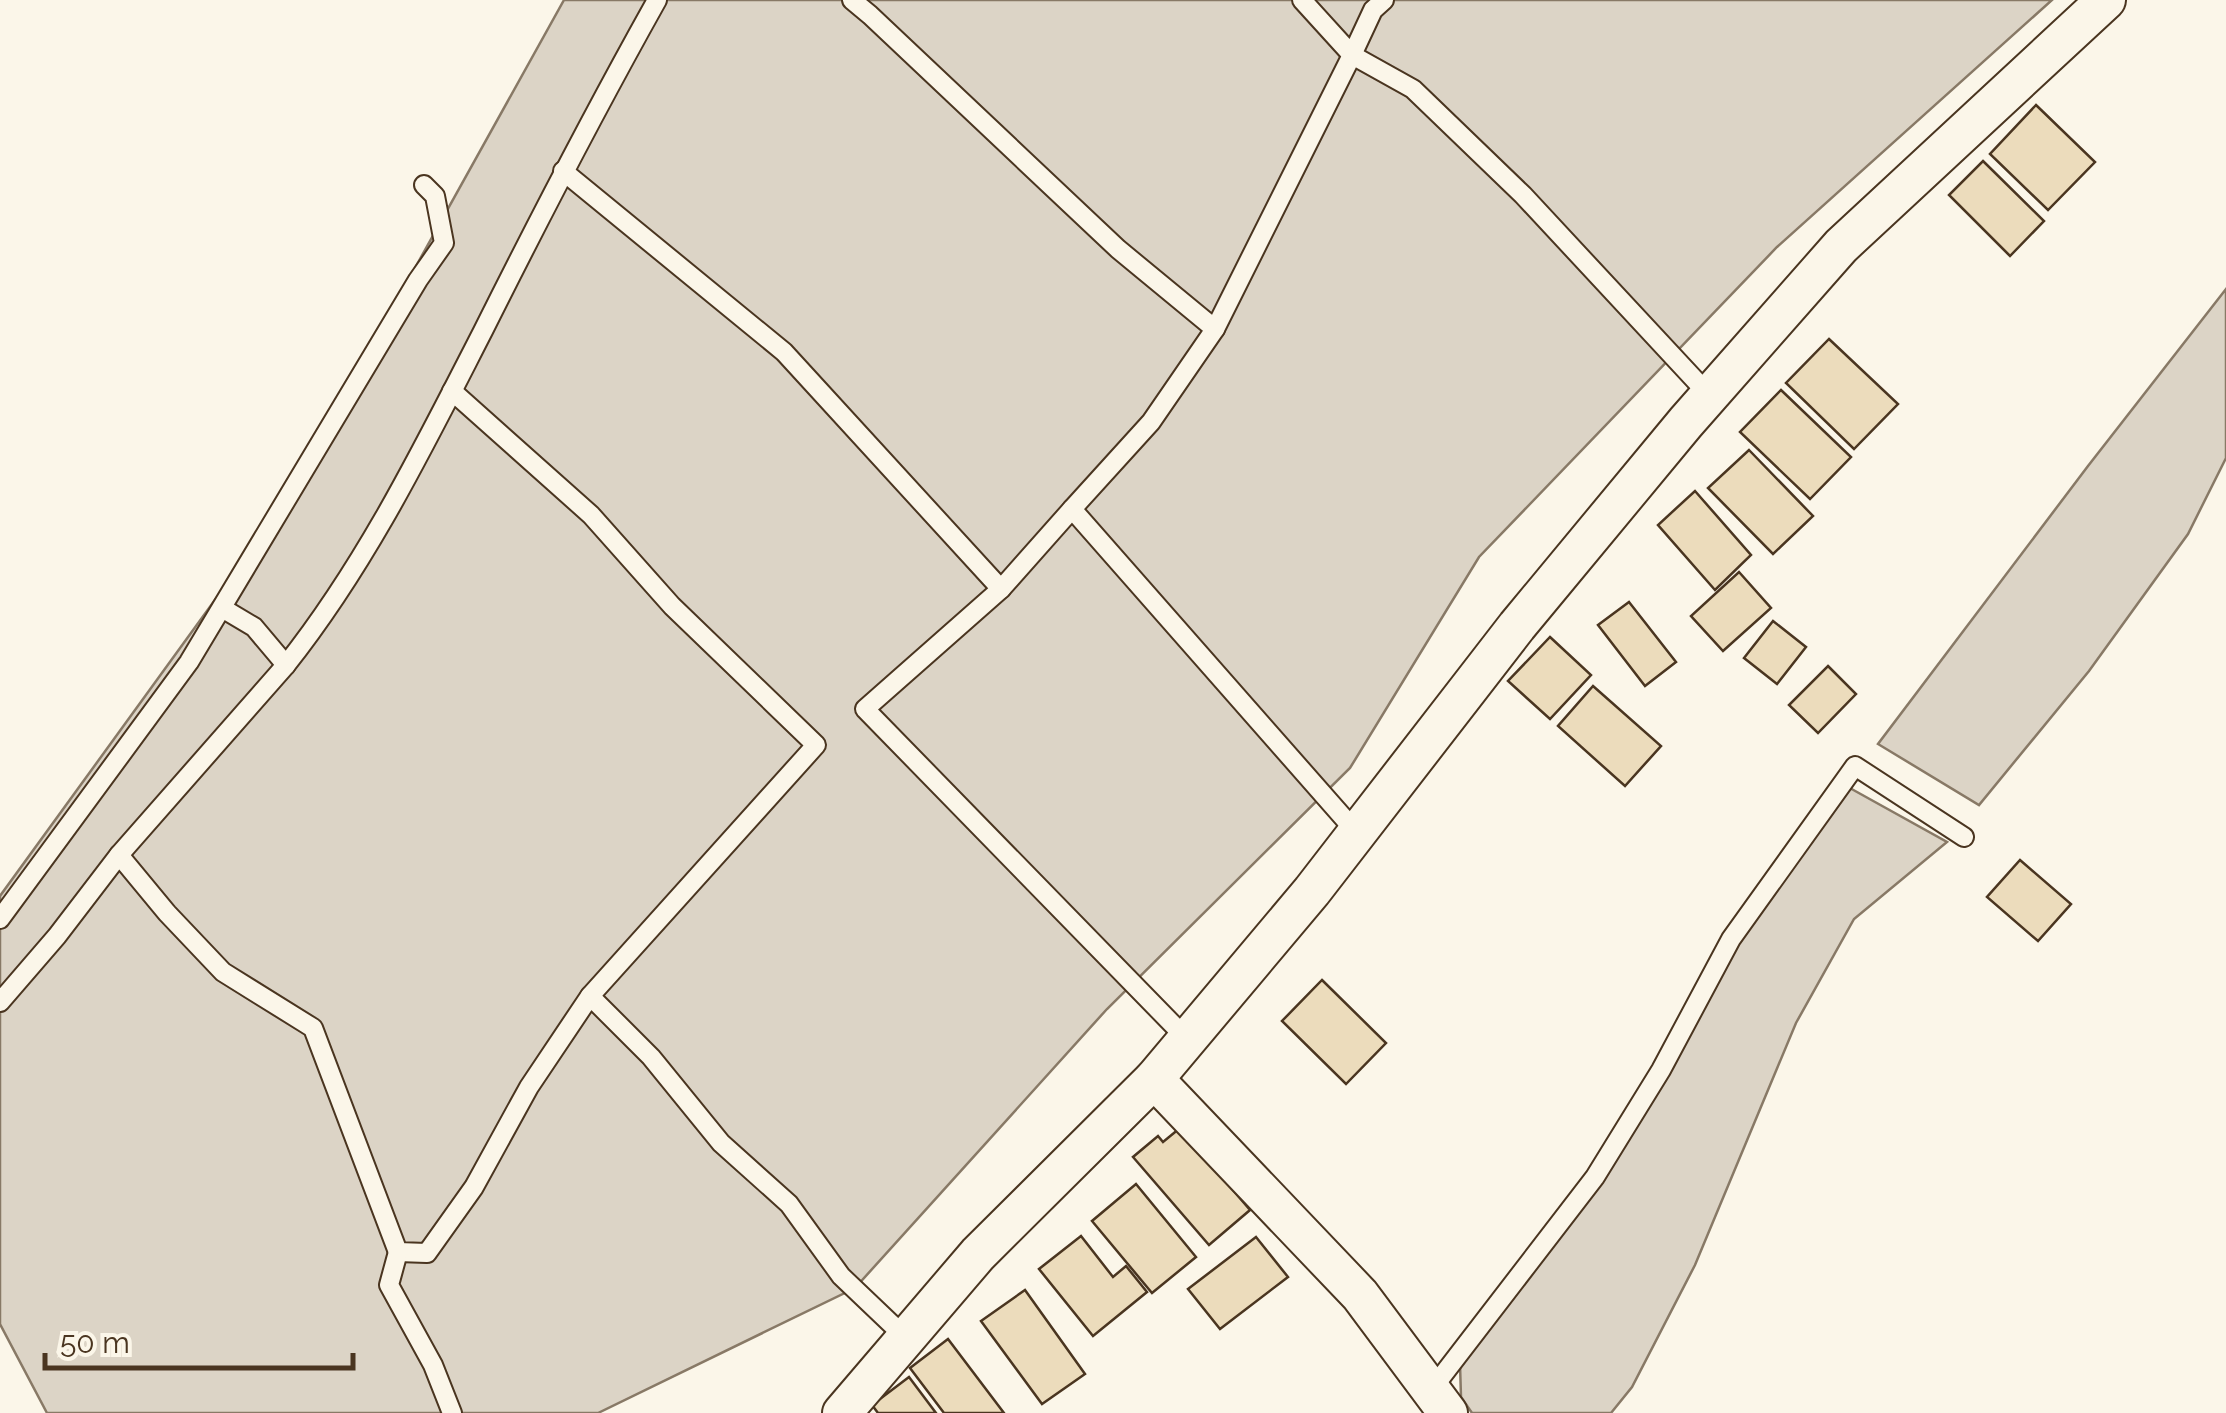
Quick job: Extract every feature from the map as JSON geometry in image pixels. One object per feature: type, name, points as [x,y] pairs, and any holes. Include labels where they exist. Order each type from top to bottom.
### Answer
[{"type":"street","points":[[842,1413],[978,1254],[1154,1079],[1312,891],[1517,626],[1710,395],[1841,246],[2106,0]]},
{"type":"street","points":[[1154,1079],[1360,1295],[1440,1401]]},
{"type":"lane","points":[[0,1002],[120,855],[312,633],[379,530],[590,119],[656,0]]},
{"type":"lane","points":[[852,0],[1118,249],[1216,330]]},
{"type":"lane","points":[[1302,0],[1352,55],[1413,89],[1523,195],[1710,395]]},
{"type":"lane","points":[[1187,1040],[864,709],[1000,589],[1151,422],[1216,330],[1372,10],[1384,0]]},
{"type":"lane","points":[[564,171],[784,352],[1000,589]]},
{"type":"lane","points":[[0,919],[189,662],[444,242],[434,196],[424,186]]},
{"type":"lane","points":[[398,1252],[427,1253],[474,1187],[529,1087],[590,996],[816,745],[672,606],[591,516],[452,391]]},
{"type":"lane","points":[[1072,509],[1357,833]]},
{"type":"lane","points":[[222,608],[254,627],[286,665]]},
{"type":"lane","points":[[1440,1401],[1594,1177],[1661,1070],[1731,939],[1855,766],[1964,837]]},
{"type":"lane","points":[[120,855],[167,913],[224,972],[313,1028],[398,1252],[389,1285],[433,1365],[452,1413]]},
{"type":"lane","points":[[590,996],[651,1057],[721,1143],[789,1204],[840,1276],[906,1337]]},
{"type":"shaded area","points":[[564,0],[2052,0],[1777,247],[1479,557],[1350,768],[1107,1009],[855,1288],[598,1413],[47,1413],[0,1324],[0,896],[281,509]]},
{"type":"shaded area","points":[[2226,289],[2226,458],[2188,534],[2089,671],[1979,805],[1878,744],[2088,466]]},
{"type":"shaded area","points":[[1848,787],[1947,842],[1854,919],[1796,1023],[1695,1265],[1632,1387],[1611,1413],[1472,1413],[1461,1397],[1460,1364],[1639,1122],[1739,943]]},
{"type":"building","points":[[2036,105],[2095,162],[2048,210],[1990,154]]},
{"type":"building","points":[[1983,161],[2044,221],[2010,256],[1949,195]]},
{"type":"building","points":[[1829,339],[1898,404],[1854,449],[1786,383]]},
{"type":"building","points":[[1781,390],[1851,457],[1810,499],[1740,432]]},
{"type":"building","points":[[1749,450],[1813,516],[1773,554],[1708,488]]},
{"type":"building","points":[[1695,491],[1751,555],[1715,590],[1658,525]]},
{"type":"building","points":[[1739,572],[1771,608],[1723,651],[1691,616]]},
{"type":"building","points":[[1629,602],[1676,662],[1645,686],[1598,625]]},
{"type":"building","points":[[1773,621],[1806,647],[1777,684],[1744,658]]},
{"type":"building","points":[[1550,637],[1591,675],[1550,719],[1508,681]]},
{"type":"building","points":[[1828,666],[1856,694],[1818,733],[1789,705]]},
{"type":"building","points":[[1593,686],[1661,746],[1625,786],[1558,726]]},
{"type":"building","points":[[2020,860],[2071,904],[2038,941],[1987,897]]},
{"type":"building","points":[[1322,980],[1386,1043],[1346,1084],[1282,1021]]},
{"type":"building","points":[[1180,1128],[1250,1210],[1209,1245],[1133,1157],[1158,1136],[1163,1142]]},
{"type":"building","points":[[1136,1184],[1196,1257],[1152,1293],[1092,1221]]},
{"type":"building","points":[[1081,1236],[1113,1277],[1126,1266],[1147,1292],[1093,1336],[1039,1269]]},
{"type":"building","points":[[1256,1237],[1288,1277],[1220,1329],[1188,1289]]},
{"type":"building","points":[[1025,1290],[1085,1374],[1042,1404],[981,1321]]},
{"type":"building","points":[[948,1339],[1004,1413],[944,1413],[910,1368]]},
{"type":"building","points":[[909,1377],[936,1413],[878,1413],[872,1405]]}]
